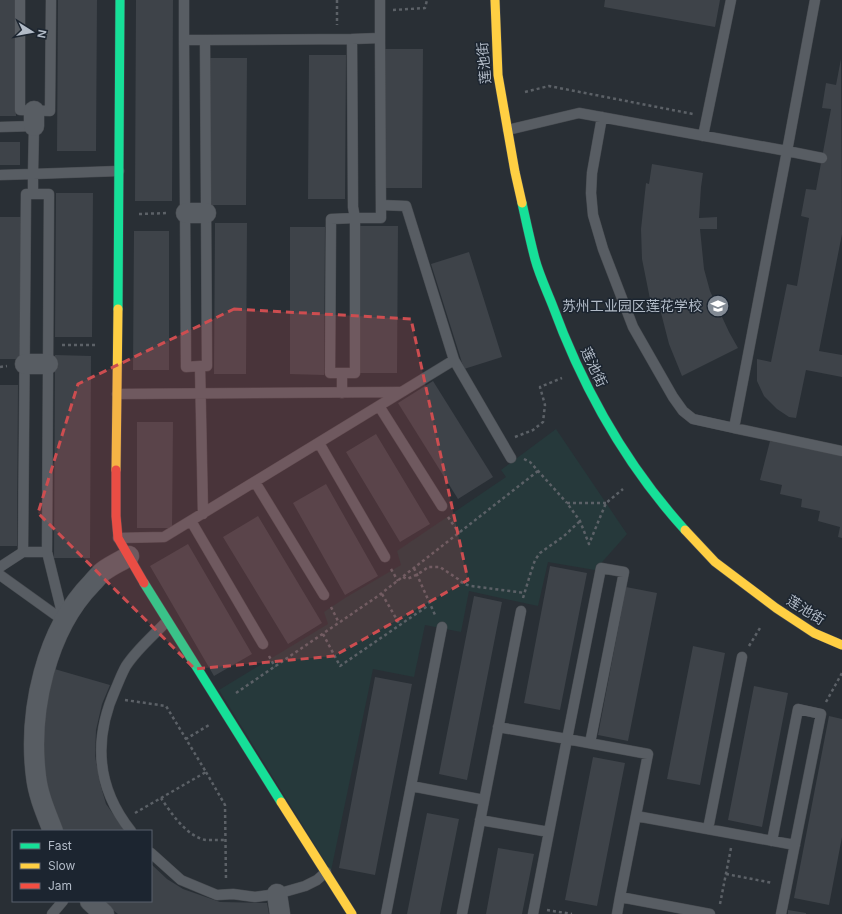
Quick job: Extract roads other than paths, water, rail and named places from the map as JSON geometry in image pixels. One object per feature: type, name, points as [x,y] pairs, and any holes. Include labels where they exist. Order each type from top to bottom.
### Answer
[{"type":"street","points":[[120,0],[116,516],[118,538],[139,576],[167,621],[352,914]]},
{"type":"street","name":"莲池街","points":[[495,0],[498,75],[515,172],[535,260],[562,332],[592,396],[627,454],[663,505],[715,562],[783,613],[814,633],[842,645]]},
{"type":"street","points":[[186,213],[206,213]]},
{"type":"street","points":[[25,364],[48,355]]},
{"type":"street","points":[[53,830],[41,800],[36,776],[34,733],[41,684],[54,642],[69,612],[83,592],[104,570],[129,556]]},
{"type":"street","points":[[277,894],[280,914]]},
{"type":"street","points":[[91,902],[104,914]]},
{"type":"lane","points":[[20,0],[20,110],[34,119]]},
{"type":"lane","points":[[0,127],[34,119],[50,111],[51,0]]},
{"type":"lane","points":[[184,0],[186,367],[207,366],[205,40]]},
{"type":"lane","points":[[352,39],[353,207],[355,218],[355,373],[330,373],[331,219],[355,218],[382,218],[380,0]]},
{"type":"lane","points":[[703,136],[731,0]]},
{"type":"lane","points":[[734,428],[815,0]]},
{"type":"lane","points":[[184,40],[380,38]]},
{"type":"lane","points":[[508,130],[579,113],[822,158]]},
{"type":"lane","points":[[602,117],[592,173],[591,193],[593,215],[605,256],[633,327],[672,398],[692,419],[842,451]]},
{"type":"lane","points":[[33,194],[34,119]]},
{"type":"lane","points":[[0,175],[119,171]]},
{"type":"lane","points":[[23,552],[26,194],[49,194],[47,552],[64,621]]},
{"type":"lane","points":[[381,205],[406,206],[454,360],[511,458]]},
{"type":"lane","points":[[118,538],[164,537],[454,360]]},
{"type":"lane","points":[[200,366],[203,514]]},
{"type":"lane","points":[[342,373],[342,392]]},
{"type":"lane","points":[[117,394],[400,392]]},
{"type":"lane","points":[[379,406],[442,506]]},
{"type":"lane","points":[[319,443],[385,557]]},
{"type":"lane","points":[[255,482],[324,595]]},
{"type":"lane","points":[[191,521],[262,644]]},
{"type":"lane","points":[[0,567],[23,552],[47,552]]},
{"type":"lane","points":[[534,911],[601,568],[624,572],[590,743]]},
{"type":"lane","points":[[0,575],[64,621]]},
{"type":"lane","points":[[462,914],[520,611]]},
{"type":"lane","points":[[130,830],[114,806],[106,786],[101,754],[101,737],[107,709],[126,667],[140,648],[167,621]]},
{"type":"lane","points":[[386,914],[442,627]]},
{"type":"lane","points":[[708,829],[742,658]]},
{"type":"lane","points":[[772,841],[798,709],[820,714],[781,914]]},
{"type":"lane","points":[[498,727],[648,754],[617,914]]},
{"type":"lane","points":[[411,786],[484,800]]},
{"type":"lane","points":[[636,816],[795,845]]},
{"type":"lane","points":[[480,820],[549,832]]},
{"type":"lane","points":[[152,855],[181,880],[217,895],[233,894],[255,897],[277,894],[305,886],[317,880],[326,872]]},
{"type":"lane","points":[[620,897],[695,913],[710,914]]},
{"type":"lane","points":[[52,914],[62,902]]},
{"type":"place","name":"苏州工业园区莲花学校","points":[[718,306]]}]
